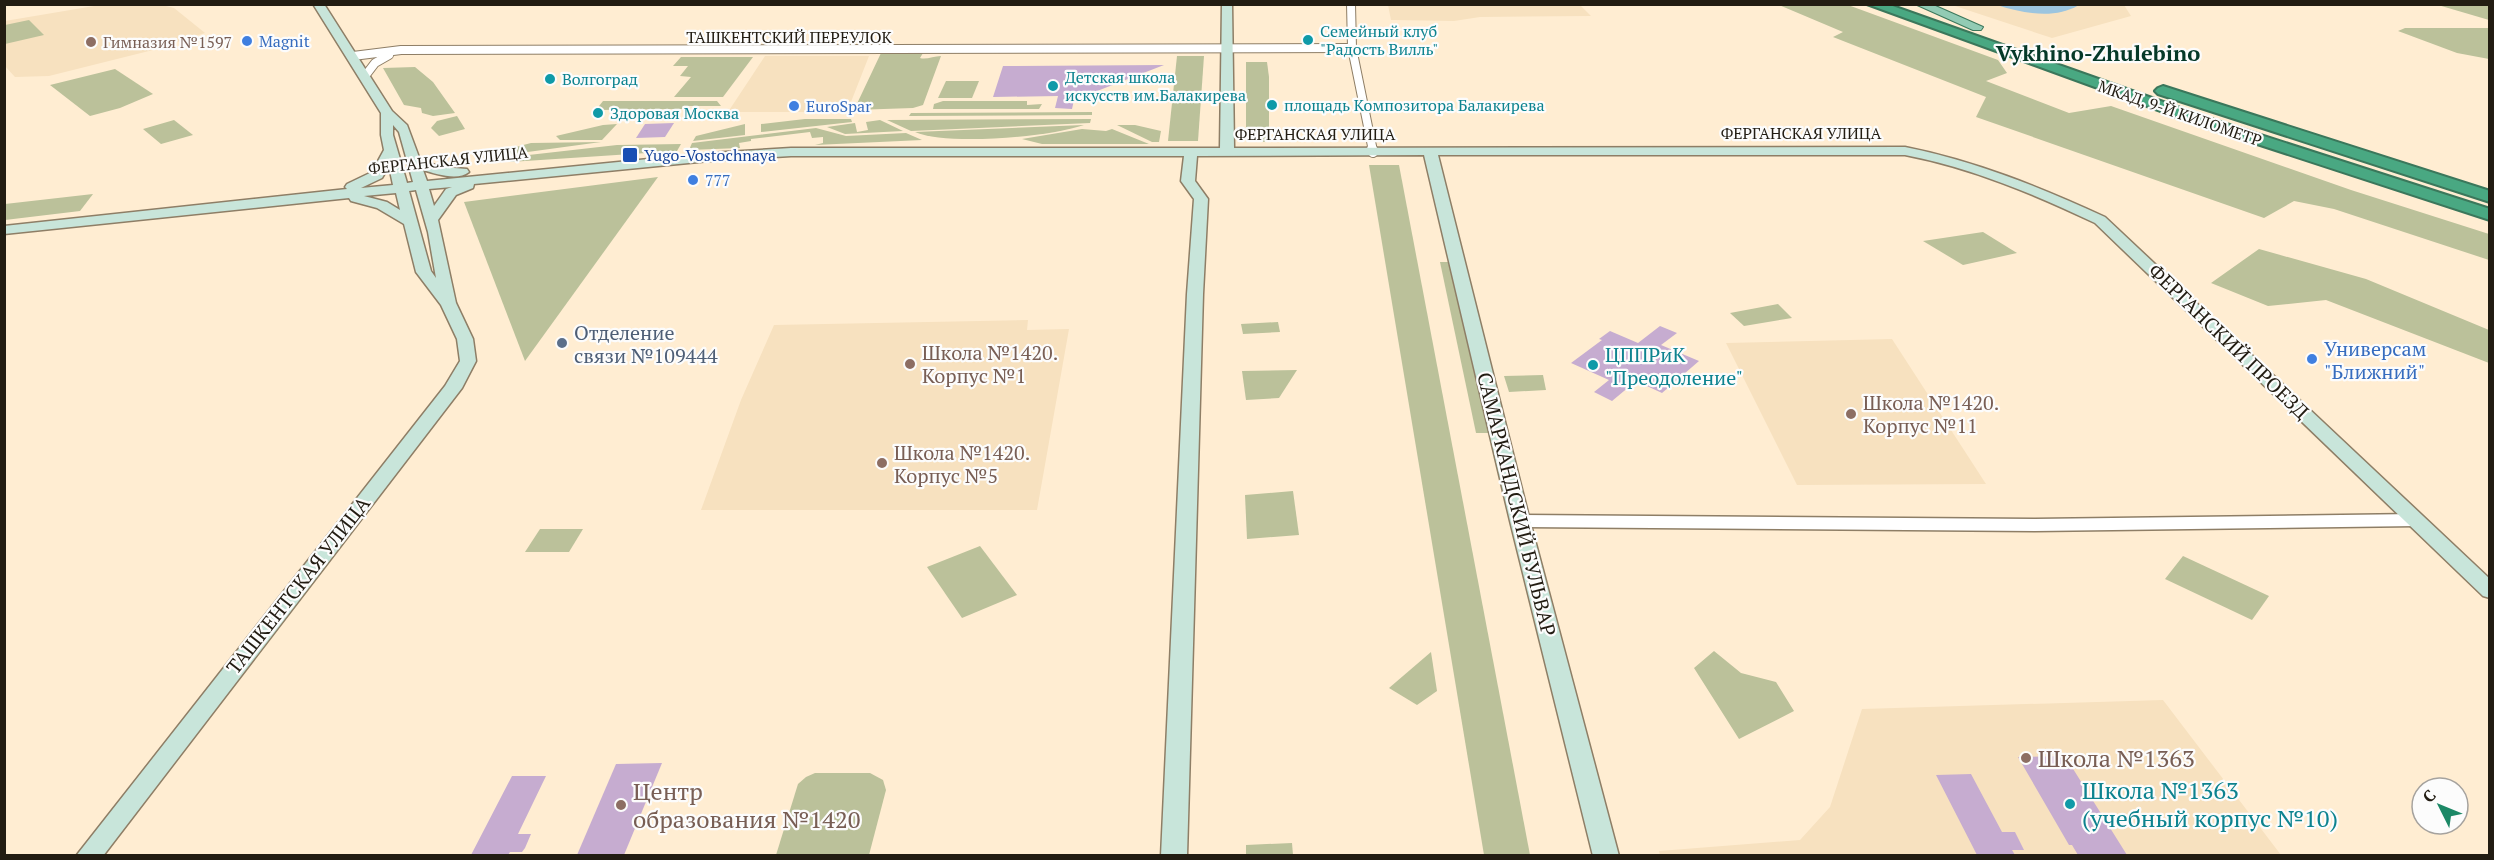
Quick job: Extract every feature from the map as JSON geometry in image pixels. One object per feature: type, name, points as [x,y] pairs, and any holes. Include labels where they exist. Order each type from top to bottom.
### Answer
[{"type":"highway","name":"МКАД, 9-Й КИЛОМЕТР","points":[[1873,4],[2208,123],[2490,215]]},
{"type":"highway","name":"МКАД, 9-Й КИЛОМЕТР","points":[[1914,4],[2218,110],[2490,197]]},
{"type":"main road","points":[[1920,4],[1977,27]]},
{"type":"street","name":"ТАШКЕНТСКАЯ УЛИЦА","points":[[318,4],[350,51],[387,113],[401,125],[431,220],[443,267],[449,304]]},
{"type":"street","points":[[1227,4],[1227,152]]},
{"type":"street","points":[[1351,4],[1352,48],[1373,152]]},
{"type":"street","name":"ТАШКЕНТСКИЙ ПЕРЕУЛОК","points":[[350,51],[1352,48]]},
{"type":"street","points":[[350,51],[401,50]]},
{"type":"street","points":[[365,76],[380,58],[401,50]]},
{"type":"street","name":"ТАШКЕНТСКАЯ УЛИЦА","points":[[88,855],[453,388],[468,362],[465,339],[449,304],[424,272],[387,135],[387,113]]},
{"type":"street","points":[[342,192],[377,175],[391,150]]},
{"type":"street","name":"ФЕРГАНСКАЯ УЛИЦА","points":[[4,230],[505,174],[702,157],[858,151],[1884,150],[1927,154]]},
{"type":"street","name":"САМАРКАНДСКИЙ БУЛЬВАР","points":[[1430,151],[1520,521],[1606,855]]},
{"type":"street","points":[[1174,855],[1195,294],[1201,199],[1188,181],[1191,152]]},
{"type":"street","name":"ФЕРГАНСКИЙ ПРОЕЗД","points":[[1927,154],[2067,205],[2100,220],[2490,591]]},
{"type":"street","points":[[414,162],[445,172],[505,174]]},
{"type":"street","points":[[431,220],[451,192],[505,174]]},
{"type":"street","points":[[342,192],[375,201],[410,222]]},
{"type":"street","points":[[1520,521],[2035,525],[2416,520]]},
{"type":"shaded area","name":"Гимназия №1597","points":[[158,4],[174,8],[205,33],[149,51],[49,76],[15,77],[5,66],[5,21],[100,5]]},
{"type":"shaded area","points":[[1388,5],[1580,5],[1591,16],[1480,17],[1454,21],[1391,20]]},
{"type":"shaded area","points":[[1952,5],[2124,5],[2131,16],[2052,38]]},
{"type":"shaded area","points":[[765,56],[869,56],[849,107],[831,107],[827,112],[728,112]]},
{"type":"shaded area","points":[[1028,320],[1027,330],[1069,329],[1037,510],[701,510],[741,400],[774,325]]},
{"type":"shaded area","name":"Школа №1420. Корпус №11","points":[[1892,339],[1986,484],[1797,485],[1726,343]]},
{"type":"shaded area","name":"Школа №1363","points":[[2163,700],[2281,855],[1660,856],[1659,851],[1800,840],[1830,807],[1862,709]]},
{"type":"green space","points":[[1779,5],[1848,5],[1998,60],[2007,73],[1986,81],[2069,113],[2111,106],[2351,190],[2489,234],[2489,260],[2334,209],[2294,201],[2264,218],[1976,117],[1986,97],[1833,37],[1843,32]]},
{"type":"green space","points":[[2438,5],[2489,5],[2489,20]]},
{"type":"green space","points":[[29,20],[44,35],[5,44],[5,25]]},
{"type":"green space","points":[[2405,28],[2489,28],[2489,59],[2457,53],[2398,31]]},
{"type":"green space","points":[[881,53],[923,53],[920,58],[941,56],[923,105],[913,108],[854,110]]},
{"type":"green space","points":[[1177,56],[1204,56],[1198,141],[1168,141]]},
{"type":"green space","points":[[681,57],[753,57],[723,97],[674,97],[691,77],[680,76],[688,66],[673,66]]},
{"type":"green space","points":[[1246,62],[1267,62],[1269,142],[1246,142]]},
{"type":"green space","points":[[415,67],[433,82],[455,113],[433,116],[422,113],[421,108],[404,105],[383,68]]},
{"type":"green space","points":[[115,69],[153,94],[120,108],[90,116],[50,85]]},
{"type":"green space","points":[[946,81],[979,81],[972,98],[938,98]]},
{"type":"green space","points":[[603,101],[717,101],[721,106],[596,110]]},
{"type":"green space","points":[[943,101],[1027,101],[1027,105],[1042,104],[1039,109],[933,109],[934,104]]},
{"type":"green space","points":[[1092,112],[1092,115],[909,116],[911,113]]},
{"type":"green space","points":[[457,116],[465,129],[439,136],[431,128],[437,121]]},
{"type":"green space","points":[[805,119],[851,119],[852,122],[761,132],[761,124]]},
{"type":"green space","points":[[1091,119],[1090,123],[911,131],[887,120]]},
{"type":"green space","points":[[174,120],[193,135],[161,144],[143,129]]},
{"type":"green space","points":[[880,120],[903,131],[845,134],[827,127],[855,123],[857,132],[868,130],[866,122]]},
{"type":"green space","points":[[617,124],[602,140],[560,140],[556,136],[603,125]]},
{"type":"green space","points":[[745,124],[745,135],[693,141],[696,136]]},
{"type":"green space","points":[[1084,125],[1048,133],[999,138],[950,138],[915,132]]},
{"type":"green space","points":[[1117,125],[1135,125],[1161,131],[1159,142],[1152,142]]},
{"type":"green space","points":[[816,128],[846,136],[906,133],[922,140],[815,145],[823,143],[823,137],[812,138],[810,132],[751,139],[751,141],[739,143],[740,148],[689,150],[692,143]]},
{"type":"green space","points":[[1082,129],[1106,131],[1112,129],[1149,144],[1042,144],[1022,139]]},
{"type":"green space","points":[[601,142],[513,154],[496,152],[531,143]]},
{"type":"green space","points":[[681,144],[677,151],[510,162],[511,157],[617,145]]},
{"type":"green space","points":[[1369,165],[1399,165],[1530,855],[1484,855]]},
{"type":"green space","points":[[658,177],[525,361],[464,202]]},
{"type":"green space","points":[[93,194],[80,211],[5,220],[5,204]]},
{"type":"green space","points":[[1983,232],[2017,253],[1963,265],[1923,241]]},
{"type":"green space","points":[[2259,249],[2366,279],[2489,330],[2489,363],[2326,300],[2268,306],[2211,283]]},
{"type":"green space","points":[[1440,262],[1448,262],[1497,433],[1476,433]]},
{"type":"green space","points":[[1778,304],[1792,318],[1744,326],[1730,313]]},
{"type":"green space","points":[[1278,322],[1280,332],[1243,334],[1241,324]]},
{"type":"green space","points":[[1297,370],[1279,398],[1246,400],[1242,371]]},
{"type":"green space","points":[[1543,375],[1546,390],[1509,392],[1504,376]]},
{"type":"green space","points":[[1293,491],[1299,535],[1247,539],[1245,495]]},
{"type":"green space","points":[[540,529],[583,529],[569,552],[525,552]]},
{"type":"green space","points":[[980,546],[1017,595],[962,618],[927,567]]},
{"type":"green space","points":[[2183,556],[2269,596],[2252,620],[2165,579]]},
{"type":"green space","points":[[1714,651],[1741,673],[1776,682],[1794,711],[1739,739],[1694,668]]},
{"type":"green space","points":[[1431,652],[1437,691],[1417,705],[1389,688]]},
{"type":"green space","points":[[815,773],[870,773],[883,780],[886,790],[869,855],[776,855],[798,784]]},
{"type":"green space","points":[[1292,843],[1293,855],[1246,855],[1246,845]]},
{"type":"water","points":[[1997,5],[2079,5],[2069,10],[2038,14]]},
{"type":"building","name":"Детская школа искусств им.Балакирева","points":[[1164,65],[1074,100],[1072,109],[1055,108],[1058,96],[993,97],[1003,66]]},
{"type":"building","points":[[674,123],[665,137],[636,138],[645,124]]},
{"type":"building","name":"ЦППРиК \"Преодоление\"","points":[[1660,326],[1677,333],[1661,345],[1699,361],[1662,393],[1636,381],[1612,401],[1594,392],[1609,380],[1571,363],[1602,340],[1599,339],[1610,331],[1638,343]]},
{"type":"building","points":[[2065,756],[2127,855],[2078,855],[2072,845],[2069,845],[2018,757]]},
{"type":"building","points":[[662,763],[624,855],[577,855],[616,764]]},
{"type":"building","points":[[1971,774],[2002,832],[2015,832],[2024,850],[2012,850],[2015,855],[1977,855],[1936,775]]},
{"type":"building","points":[[512,776],[546,776],[518,834],[531,834],[525,848],[522,852],[510,852],[508,855],[471,855]]},
{"type":"place","name":"Семейный клуб \"Радость Вилль\"","points":[[1308,40]]},
{"type":"place","name":"Magnit","points":[[247,41]]},
{"type":"place","name":"Гимназия №1597","points":[[91,42]]},
{"type":"place","name":"Волгоград","points":[[550,79]]},
{"type":"place","name":"Детская школа искусств им.Балакирева","points":[[1053,86]]},
{"type":"place","name":"площадь Композитора Балакирева","points":[[1272,105]]},
{"type":"place","name":"EuroSpar","points":[[794,106]]},
{"type":"place","name":"Здоровая Москва","points":[[598,113]]},
{"type":"place","name":"Yugo-Vostochnaya","points":[[630,155]]},
{"type":"place","name":"777","points":[[693,180]]},
{"type":"place","name":"Отделение связи №109444","points":[[562,343]]},
{"type":"place","name":"Универсам \"Ближний\"","points":[[2312,359]]},
{"type":"place","name":"Школа №1420. Корпус №1","points":[[910,364]]},
{"type":"place","name":"ЦППРиК \"Преодоление\"","points":[[1593,365]]},
{"type":"place","name":"Школа №1420. Корпус №11","points":[[1851,414]]},
{"type":"place","name":"Школа №1420. Корпус №5","points":[[882,463]]},
{"type":"place","name":"Школа №1363","points":[[2026,758]]},
{"type":"place","name":"Школа №1363 (учебный корпус №10)","points":[[2070,804]]},
{"type":"place","name":"Центр образования №1420","points":[[621,805]]},
{"type":"district","name":"Vykhino-Zhulebino","points":[[2098,52]]}]
